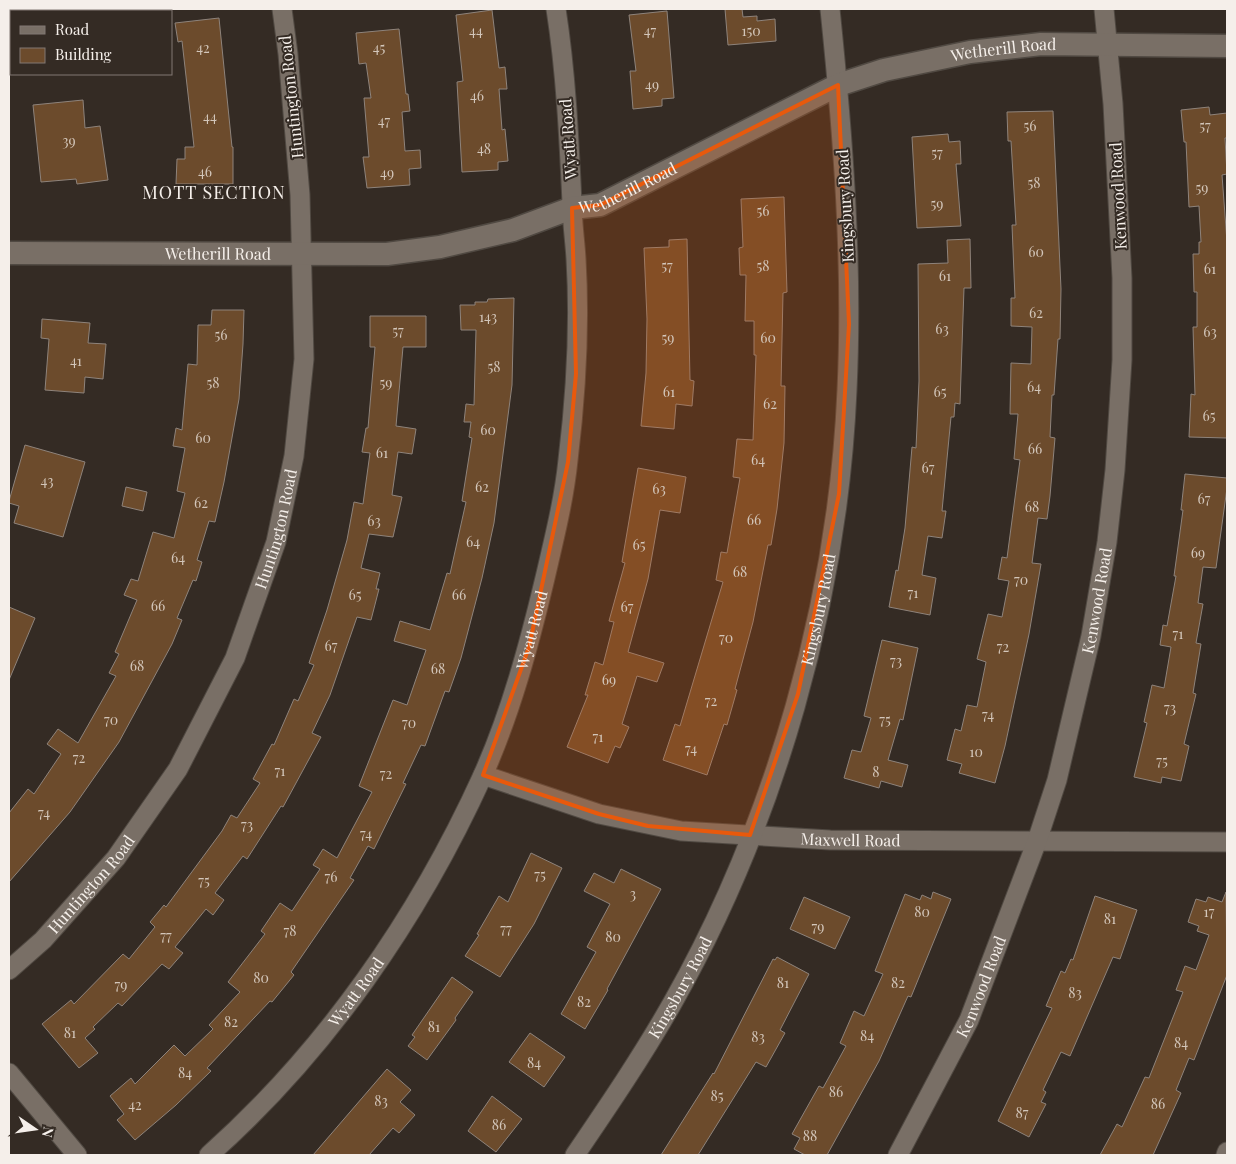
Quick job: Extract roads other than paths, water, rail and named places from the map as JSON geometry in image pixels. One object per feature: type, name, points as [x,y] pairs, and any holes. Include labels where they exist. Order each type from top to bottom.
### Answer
[{"type":"street","name":"Huntington Road","points":[[9,970],[43,940],[116,858],[178,769],[236,658],[276,542],[294,456],[304,359],[300,194],[288,54],[282,9]]},
{"type":"street","name":"Wyatt Road","points":[[209,1155],[237,1130],[284,1080],[341,1012],[374,967],[423,890],[483,776],[529,647],[559,516],[568,462],[576,374],[576,262],[569,137],[556,9]]},
{"type":"street","name":"Kingsbury Road","points":[[575,1155],[629,1076],[674,1000],[722,904],[778,762],[798,694],[822,593],[839,494],[847,392],[849,324],[846,194],[838,84],[830,9]]},
{"type":"street","name":"Kenwood Road","points":[[898,1155],[969,1020],[1037,841],[1058,780],[1092,636],[1107,542],[1115,470],[1122,360],[1122,278],[1113,104],[1104,9]]},
{"type":"street","name":"Wetherill Road","points":[[9,253],[387,254],[440,247],[513,230],[572,208],[600,205],[838,84],[884,70],[970,52],[1041,44],[1227,46]]},
{"type":"street","name":"Maxwell Road","points":[[483,776],[599,814],[681,832],[830,840],[1227,842]]},
{"type":"street","points":[[9,1073],[77,1155]]},
{"type":"district","name":"MOTT SECTION","points":[[214,193]]}]
